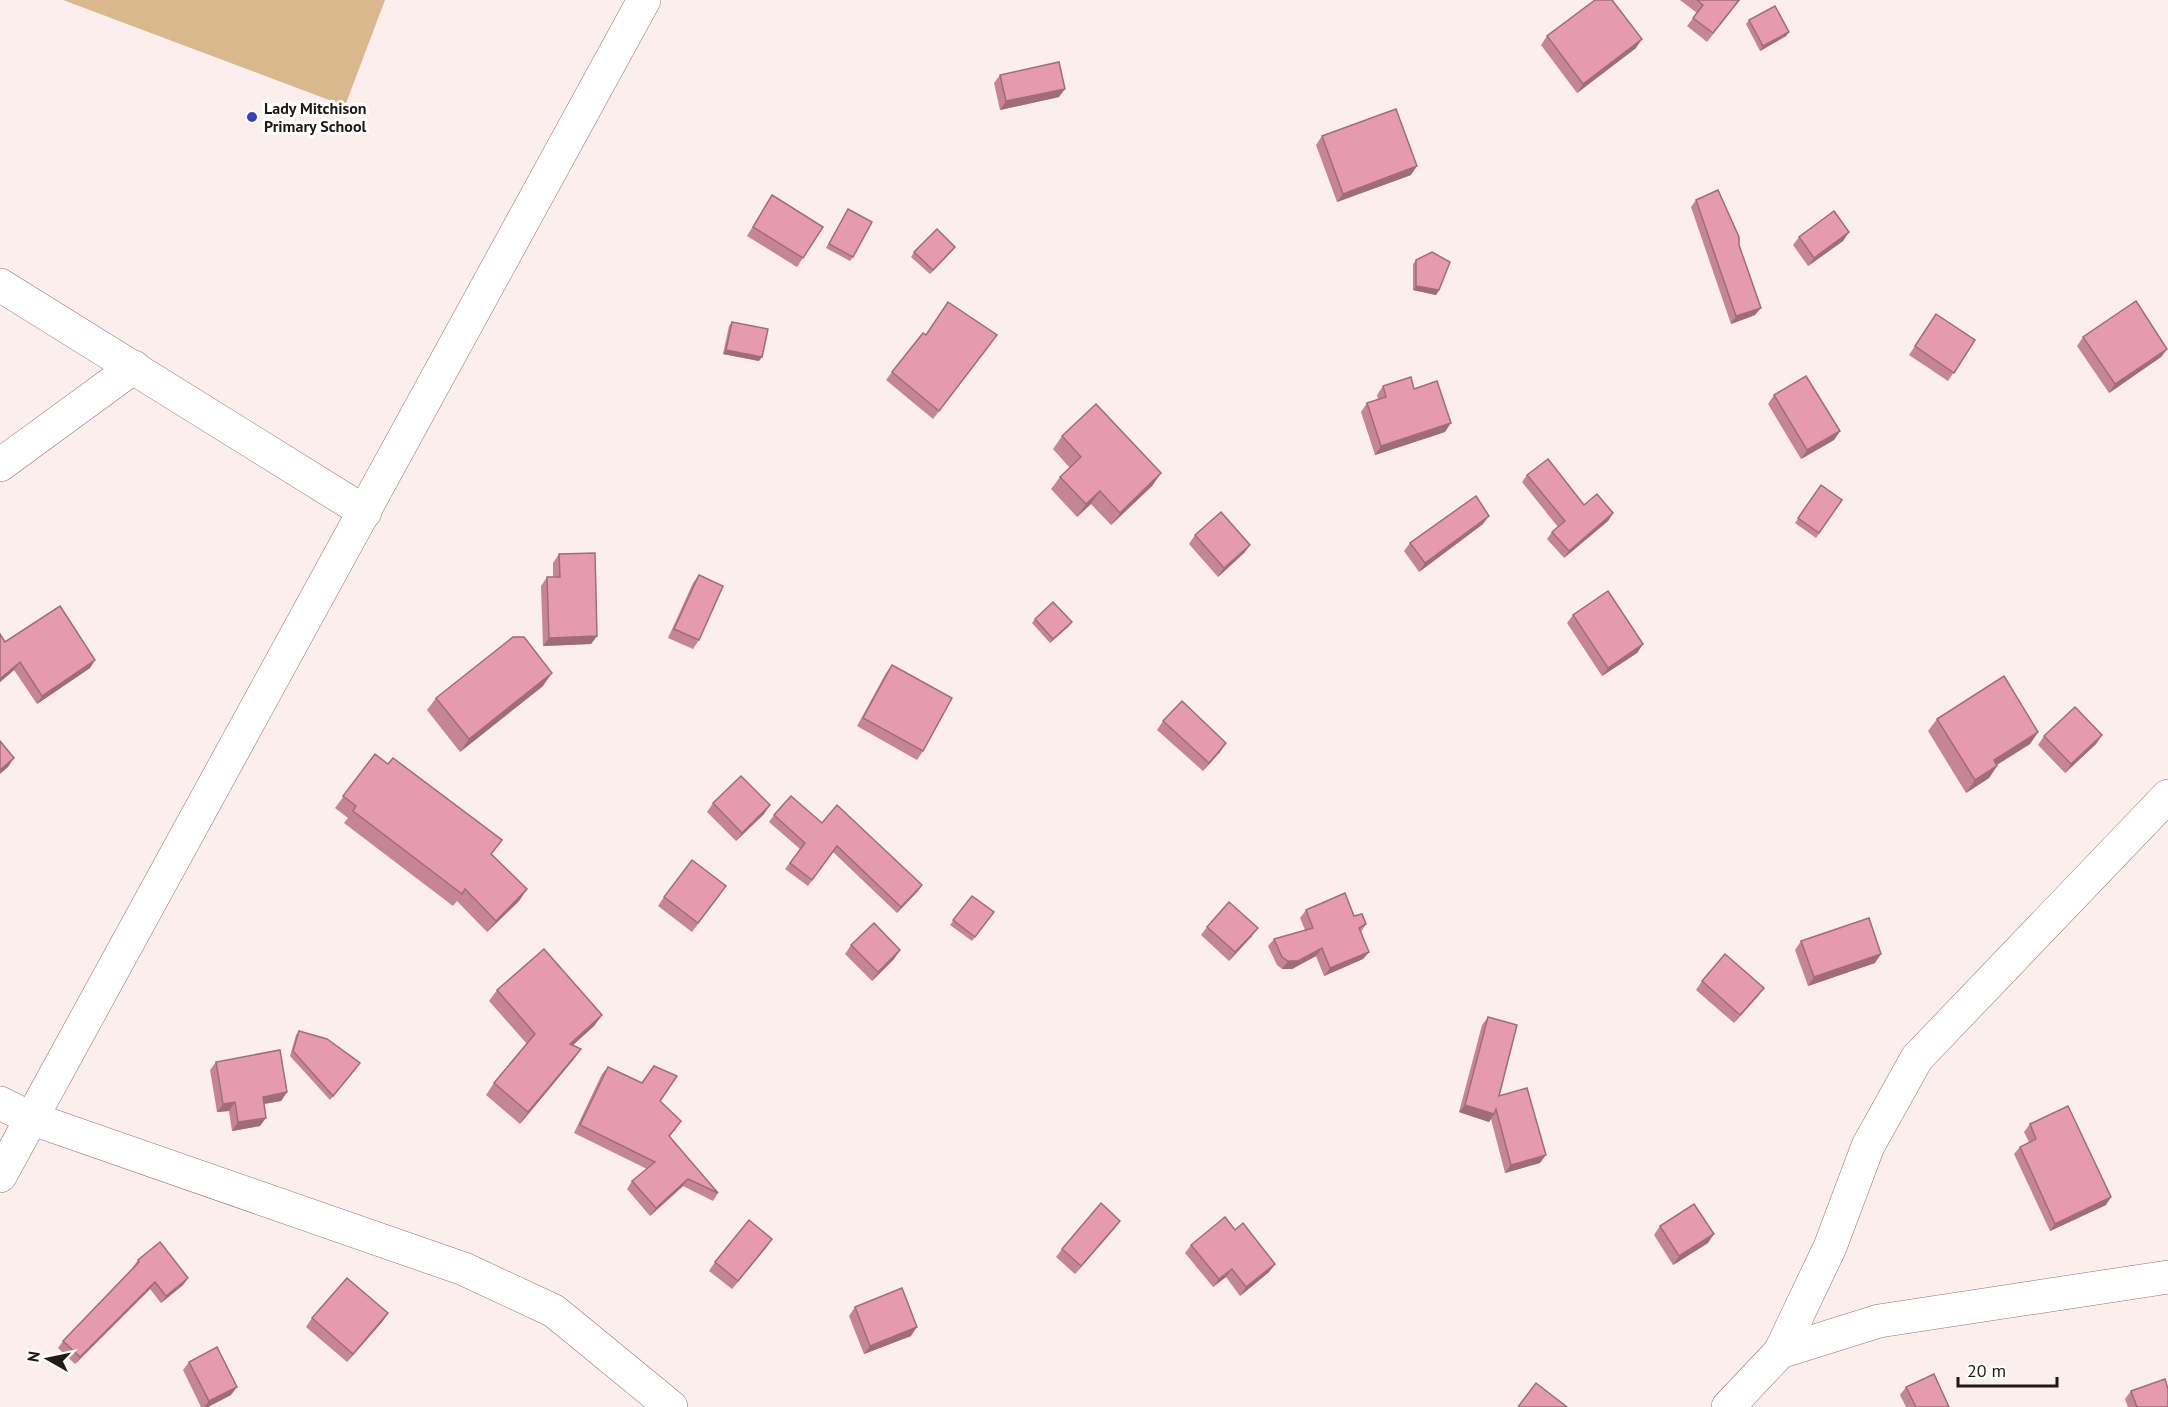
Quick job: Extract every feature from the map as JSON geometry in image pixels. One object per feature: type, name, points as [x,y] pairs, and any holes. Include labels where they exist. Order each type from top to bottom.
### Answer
[{"type":"street","points":[[0,1176],[644,0]]},
{"type":"street","points":[[0,285],[365,512]]},
{"type":"street","points":[[0,465],[135,367]]},
{"type":"street","points":[[1728,1407],[1780,1352],[1830,1248],[1868,1146],[1917,1058],[2168,795]]},
{"type":"street","points":[[0,1103],[30,1118],[464,1269],[554,1311],[671,1407]]},
{"type":"street","points":[[1780,1352],[1879,1321],[2168,1277]]},
{"type":"shaded area","points":[[63,0],[385,0],[345,106]]},
{"type":"building","points":[[1595,0],[1612,0],[1642,39],[1583,84],[1547,36]]},
{"type":"building","points":[[1697,0],[1739,0],[1713,33],[1693,18],[1703,5]]},
{"type":"building","points":[[1775,6],[1789,32],[1763,46],[1749,20]]},
{"type":"building","points":[[1059,62],[1065,89],[1006,101],[1000,75]]},
{"type":"building","points":[[1396,109],[1417,166],[1343,194],[1322,136]]},
{"type":"building","points":[[1718,190],[1739,237],[1739,245],[1761,308],[1736,316],[1696,200]]},
{"type":"building","points":[[772,195],[823,227],[803,258],[753,227]]},
{"type":"building","points":[[848,209],[872,222],[853,257],[829,244]]},
{"type":"building","points":[[1834,211],[1849,232],[1814,258],[1799,237]]},
{"type":"building","points":[[937,229],[955,247],[933,270],[914,252]]},
{"type":"building","points":[[1432,252],[1450,262],[1439,290],[1416,286],[1416,260]]},
{"type":"building","points":[[2136,301],[2167,349],[2115,384],[2083,337]]},
{"type":"building","points":[[948,302],[997,335],[939,411],[892,372],[923,333],[926,335]]},
{"type":"building","points":[[1936,314],[1975,340],[1954,373],[1915,346]]},
{"type":"building","points":[[732,322],[768,329],[762,357],[726,350]]},
{"type":"building","points":[[1806,376],[1840,431],[1807,450],[1774,395]]},
{"type":"building","points":[[1411,377],[1414,389],[1437,381],[1451,423],[1381,446],[1367,403],[1386,397],[1383,386]]},
{"type":"building","points":[[1096,404],[1161,473],[1120,513],[1100,491],[1086,504],[1060,477],[1081,457],[1062,436]]},
{"type":"building","points":[[1548,459],[1584,505],[1597,494],[1613,513],[1569,551],[1552,532],[1565,521],[1527,475]]},
{"type":"building","points":[[1821,485],[1842,500],[1819,533],[1798,518]]},
{"type":"building","points":[[1476,496],[1489,516],[1425,563],[1410,543]]},
{"type":"building","points":[[1221,512],[1250,545],[1224,568],[1195,535]]},
{"type":"building","points":[[595,553],[597,636],[549,638],[547,577],[560,577],[559,554]]},
{"type":"building","points":[[699,575],[723,586],[699,640],[674,629]]},
{"type":"building","points":[[1608,591],[1643,644],[1608,668],[1573,615]]},
{"type":"building","points":[[1053,602],[1072,622],[1053,639],[1035,619]]},
{"type":"building","points":[[60,606],[95,660],[42,696],[20,662],[0,679],[0,634],[5,642]]},
{"type":"building","points":[[513,637],[524,637],[552,673],[469,739],[436,698]]},
{"type":"building","points":[[892,665],[952,698],[923,751],[863,718]]},
{"type":"building","points":[[2004,676],[2038,732],[1994,760],[1997,766],[1975,780],[1937,719]]},
{"type":"building","points":[[1182,701],[1226,743],[1209,763],[1163,721]]},
{"type":"building","points":[[2075,707],[2102,735],[2071,764],[2044,736]]},
{"type":"building","points":[[0,741],[14,758],[0,770]]},
{"type":"building","points":[[375,754],[388,764],[393,758],[502,840],[491,854],[527,889],[496,921],[465,889],[462,894],[353,811],[356,806],[343,796]]},
{"type":"building","points":[[741,776],[770,805],[742,833],[713,803]]},
{"type":"building","points":[[791,796],[822,823],[837,805],[922,885],[901,907],[837,846],[812,880],[790,863],[805,843],[774,815]]},
{"type":"building","points":[[692,860],[726,886],[698,923],[664,897]]},
{"type":"building","points":[[1345,893],[1354,916],[1362,914],[1366,924],[1359,928],[1369,952],[1330,968],[1322,948],[1298,961],[1288,961],[1282,957],[1274,939],[1313,928],[1306,910]]},
{"type":"building","points":[[972,896],[994,912],[975,937],[953,920]]},
{"type":"building","points":[[1229,902],[1258,928],[1235,952],[1207,927]]},
{"type":"building","points":[[1869,918],[1881,954],[1814,977],[1801,941]]},
{"type":"building","points":[[874,923],[900,950],[878,972],[851,945]]},
{"type":"building","points":[[544,949],[602,1015],[570,1044],[581,1049],[528,1112],[494,1083],[535,1034],[497,990]]},
{"type":"building","points":[[1725,954],[1764,988],[1740,1015],[1702,981]]},
{"type":"building","points":[[1488,1017],[1517,1025],[1499,1096],[1527,1088],[1546,1155],[1511,1165],[1496,1109],[1494,1114],[1465,1105]]},
{"type":"building","points":[[299,1031],[327,1039],[360,1063],[333,1096],[293,1051]]},
{"type":"building","points":[[280,1050],[287,1092],[263,1097],[266,1118],[238,1122],[235,1102],[223,1104],[216,1062]]},
{"type":"building","points":[[654,1066],[677,1076],[660,1101],[681,1121],[669,1136],[718,1193],[688,1179],[656,1208],[632,1181],[655,1162],[580,1125],[608,1067],[642,1083]]},
{"type":"building","points":[[2068,1106],[2111,1197],[2055,1224],[2020,1147],[2036,1139],[2030,1124]]},
{"type":"building","points":[[1101,1203],[1120,1221],[1081,1266],[1062,1249]]},
{"type":"building","points":[[1694,1204],[1714,1234],[1679,1256],[1660,1226]]},
{"type":"building","points":[[1225,1217],[1235,1230],[1243,1223],[1275,1264],[1246,1287],[1232,1269],[1219,1279],[1191,1245]]},
{"type":"building","points":[[749,1220],[772,1239],[738,1281],[715,1262]]},
{"type":"building","points":[[160,1242],[188,1278],[166,1296],[155,1282],[80,1357],[63,1341],[139,1262],[138,1260]]},
{"type":"building","points":[[347,1278],[388,1313],[353,1354],[312,1318]]},
{"type":"building","points":[[902,1288],[917,1327],[870,1346],[855,1307]]},
{"type":"building","points":[[217,1347],[237,1387],[209,1401],[189,1362]]},
{"type":"building","points":[[1934,1374],[1949,1407],[1916,1407],[1906,1387]]},
{"type":"building","points":[[2165,1379],[2168,1389],[2168,1407],[2137,1407],[2131,1391]]},
{"type":"building","points":[[1536,1383],[1567,1407],[1518,1407]]},
{"type":"place","name":"Lady Mitchison Primary School","points":[[252,117]]}]
